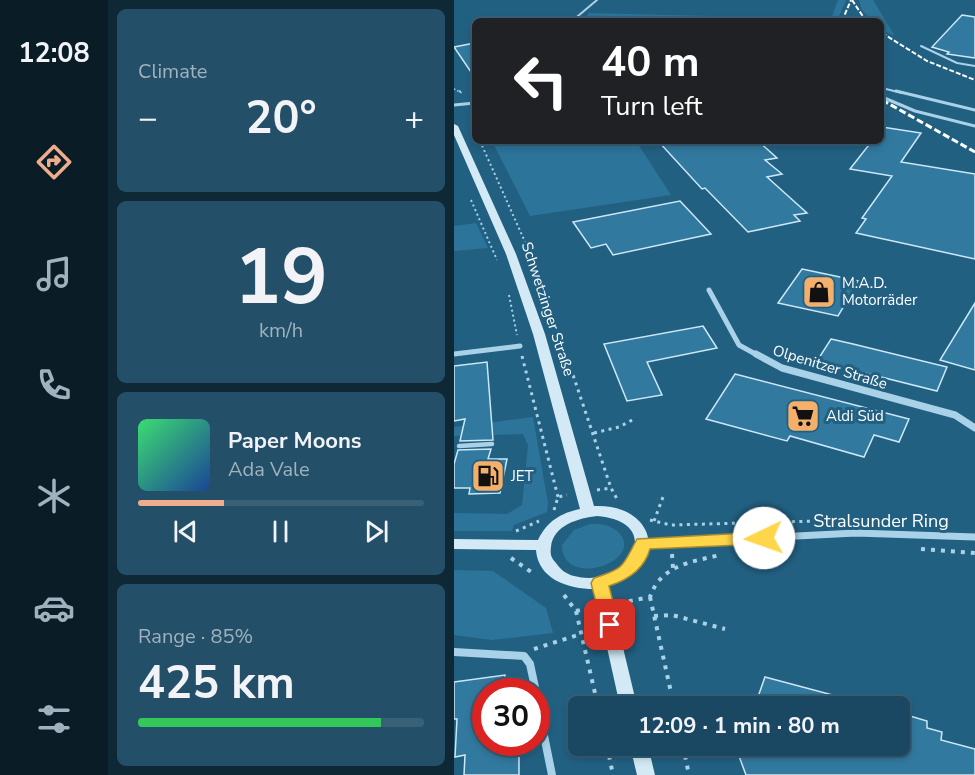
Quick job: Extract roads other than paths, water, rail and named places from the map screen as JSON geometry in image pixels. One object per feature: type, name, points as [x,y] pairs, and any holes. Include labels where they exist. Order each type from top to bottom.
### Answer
[{"type":"main road","name":"Schwetzinger Straße","points":[[454,126],[518,274],[539,334],[588,511]]},
{"type":"main road","points":[[588,511],[607,511],[623,516],[636,526],[643,544],[641,553],[632,567],[617,577],[600,583],[577,583],[559,577],[547,566],[542,545],[555,526],[570,516],[588,511]]},
{"type":"main road","points":[[454,544],[542,545]]},
{"type":"main road","points":[[600,583],[627,696]]},
{"type":"main road","points":[[641,756],[646,775]]},
{"type":"street","name":"Olpenitzer Straße","points":[[709,290],[739,345],[761,359],[782,369],[955,416],[974,428]]},
{"type":"street","points":[[454,354],[520,346]]},
{"type":"street","name":"Stralsunder Ring","points":[[643,544],[856,533],[974,537]]},
{"type":"street","points":[[454,652],[524,656],[530,664],[533,678]]},
{"type":"street","points":[[548,756],[552,775]]},
{"type":"lane","points":[[576,18],[597,0]]},
{"type":"lane","points":[[920,46],[957,63],[974,66]]},
{"type":"lane","points":[[884,88],[974,110]]},
{"type":"lane","points":[[884,97],[915,111],[974,126]]},
{"type":"lane","points":[[454,105],[472,103]]},
{"type":"lane","points":[[459,446],[492,444]]},
{"type":"railway","points":[[843,18],[851,0]]},
{"type":"railway","points":[[852,0],[864,18]]},
{"type":"railway","points":[[884,34],[927,61],[975,80]]},
{"type":"railway","points":[[884,101],[975,152]]},
{"type":"place","name":"M.A.D. Motorräder","points":[[819,292]]},
{"type":"place","name":"Aldi Süd","points":[[803,416]]},
{"type":"place","name":"JET","points":[[488,476]]}]
